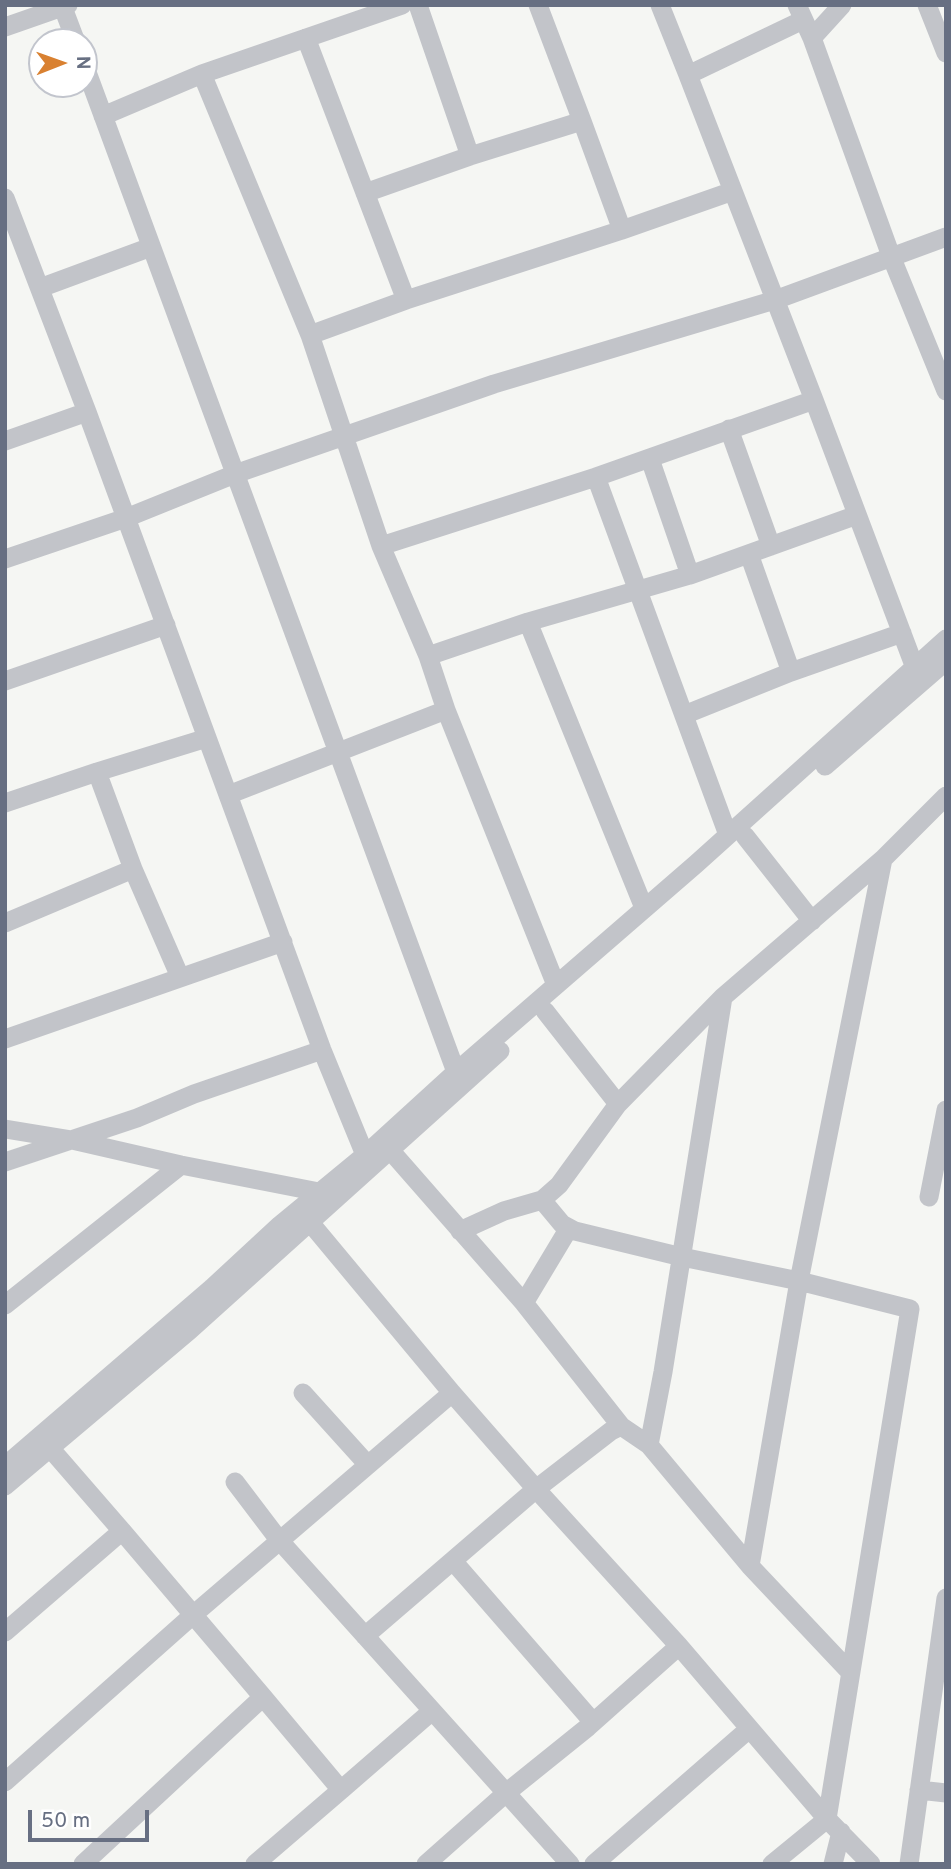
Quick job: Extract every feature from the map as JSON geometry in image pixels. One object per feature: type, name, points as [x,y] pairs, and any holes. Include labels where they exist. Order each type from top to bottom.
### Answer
[{"type":"street","points":[[103,116],[202,74],[402,5]]},
{"type":"street","points":[[418,5],[470,156]]},
{"type":"street","points":[[538,5],[622,230]]},
{"type":"street","points":[[660,5],[915,668]]},
{"type":"street","points":[[812,38],[842,5]]},
{"type":"street","points":[[927,5],[946,54]]},
{"type":"street","points":[[5,27],[64,6],[71,28]]},
{"type":"street","points":[[688,75],[800,13],[812,38],[891,256],[946,391]]},
{"type":"street","points":[[306,38],[406,300]]},
{"type":"street","points":[[202,74],[310,335],[381,546],[428,656],[446,710],[556,985]]},
{"type":"street","points":[[96,98],[456,1072]]},
{"type":"street","points":[[365,193],[582,121]]},
{"type":"street","points":[[310,335],[406,300],[733,191]]},
{"type":"street","points":[[5,198],[87,412],[321,1050],[365,1155]]},
{"type":"street","points":[[5,559],[126,518],[235,474],[494,384],[775,300],[946,237]]},
{"type":"street","points":[[40,288],[151,247]]},
{"type":"street","points":[[381,546],[650,459],[814,400]]},
{"type":"street","points":[[5,441],[87,412]]},
{"type":"street","points":[[729,429],[771,547]]},
{"type":"street","points":[[650,459],[690,575]]},
{"type":"street","points":[[596,477],[684,715],[737,836],[812,921]]},
{"type":"street","points":[[428,656],[528,622],[690,575],[857,515]]},
{"type":"street","points":[[749,554],[791,672]]},
{"type":"street","points":[[528,622],[644,908]]},
{"type":"street","points":[[5,681],[166,625]]},
{"type":"street","points":[[684,715],[791,672],[902,633]]},
{"type":"street","points":[[5,1129],[72,1140],[324,1198],[390,1150],[545,1011],[737,836],[946,639]]},
{"type":"street","points":[[5,1486],[190,1330],[365,1155],[456,1072],[644,908],[737,836],[946,661]]},
{"type":"street","points":[[228,795],[446,710]]},
{"type":"street","points":[[5,803],[207,738]]},
{"type":"street","points":[[97,772],[132,869],[180,977]]},
{"type":"street","points":[[460,1231],[504,1211],[542,1200],[559,1185],[618,1104],[723,998],[883,859],[946,796]]},
{"type":"street","points":[[750,1566],[799,1280],[883,859]]},
{"type":"street","points":[[5,923],[132,869]]},
{"type":"street","points":[[5,1040],[283,942]]},
{"type":"street","points":[[649,1445],[723,998]]},
{"type":"street","points":[[545,1011],[618,1104]]},
{"type":"street","points":[[5,1162],[137,1118],[194,1094],[321,1050]]},
{"type":"street","points":[[929,1197],[946,1110]]},
{"type":"street","points":[[390,1150],[524,1303],[621,1426],[649,1445],[750,1566],[850,1672]]},
{"type":"street","points":[[5,1306],[181,1165]]},
{"type":"street","points":[[542,1200],[562,1224],[575,1231],[682,1257],[799,1280],[910,1309],[850,1672],[834,1826],[833,1864]]},
{"type":"street","points":[[305,1216],[452,1393],[679,1646],[834,1826],[871,1864]]},
{"type":"street","points":[[6,1463],[212,1288],[280,1225],[305,1216]]},
{"type":"street","points":[[524,1303],[569,1228]]},
{"type":"street","points":[[303,1392],[368,1465]]},
{"type":"street","points":[[5,1782],[279,1540],[452,1393]]},
{"type":"street","points":[[365,1636],[536,1489],[621,1426]]},
{"type":"street","points":[[50,1448],[341,1790]]},
{"type":"street","points":[[235,1482],[279,1540],[570,1864]]},
{"type":"street","points":[[5,1632],[122,1531]]},
{"type":"street","points":[[453,1561],[593,1722]]},
{"type":"street","points":[[909,1864],[919,1790],[941,1671],[946,1598]]},
{"type":"street","points":[[426,1864],[679,1646]]},
{"type":"street","points":[[83,1864],[263,1697]]},
{"type":"street","points":[[254,1864],[432,1711]]},
{"type":"street","points":[[594,1864],[749,1728]]},
{"type":"street","points":[[919,1790],[946,1793]]},
{"type":"street","points":[[772,1864],[834,1826]]}]
